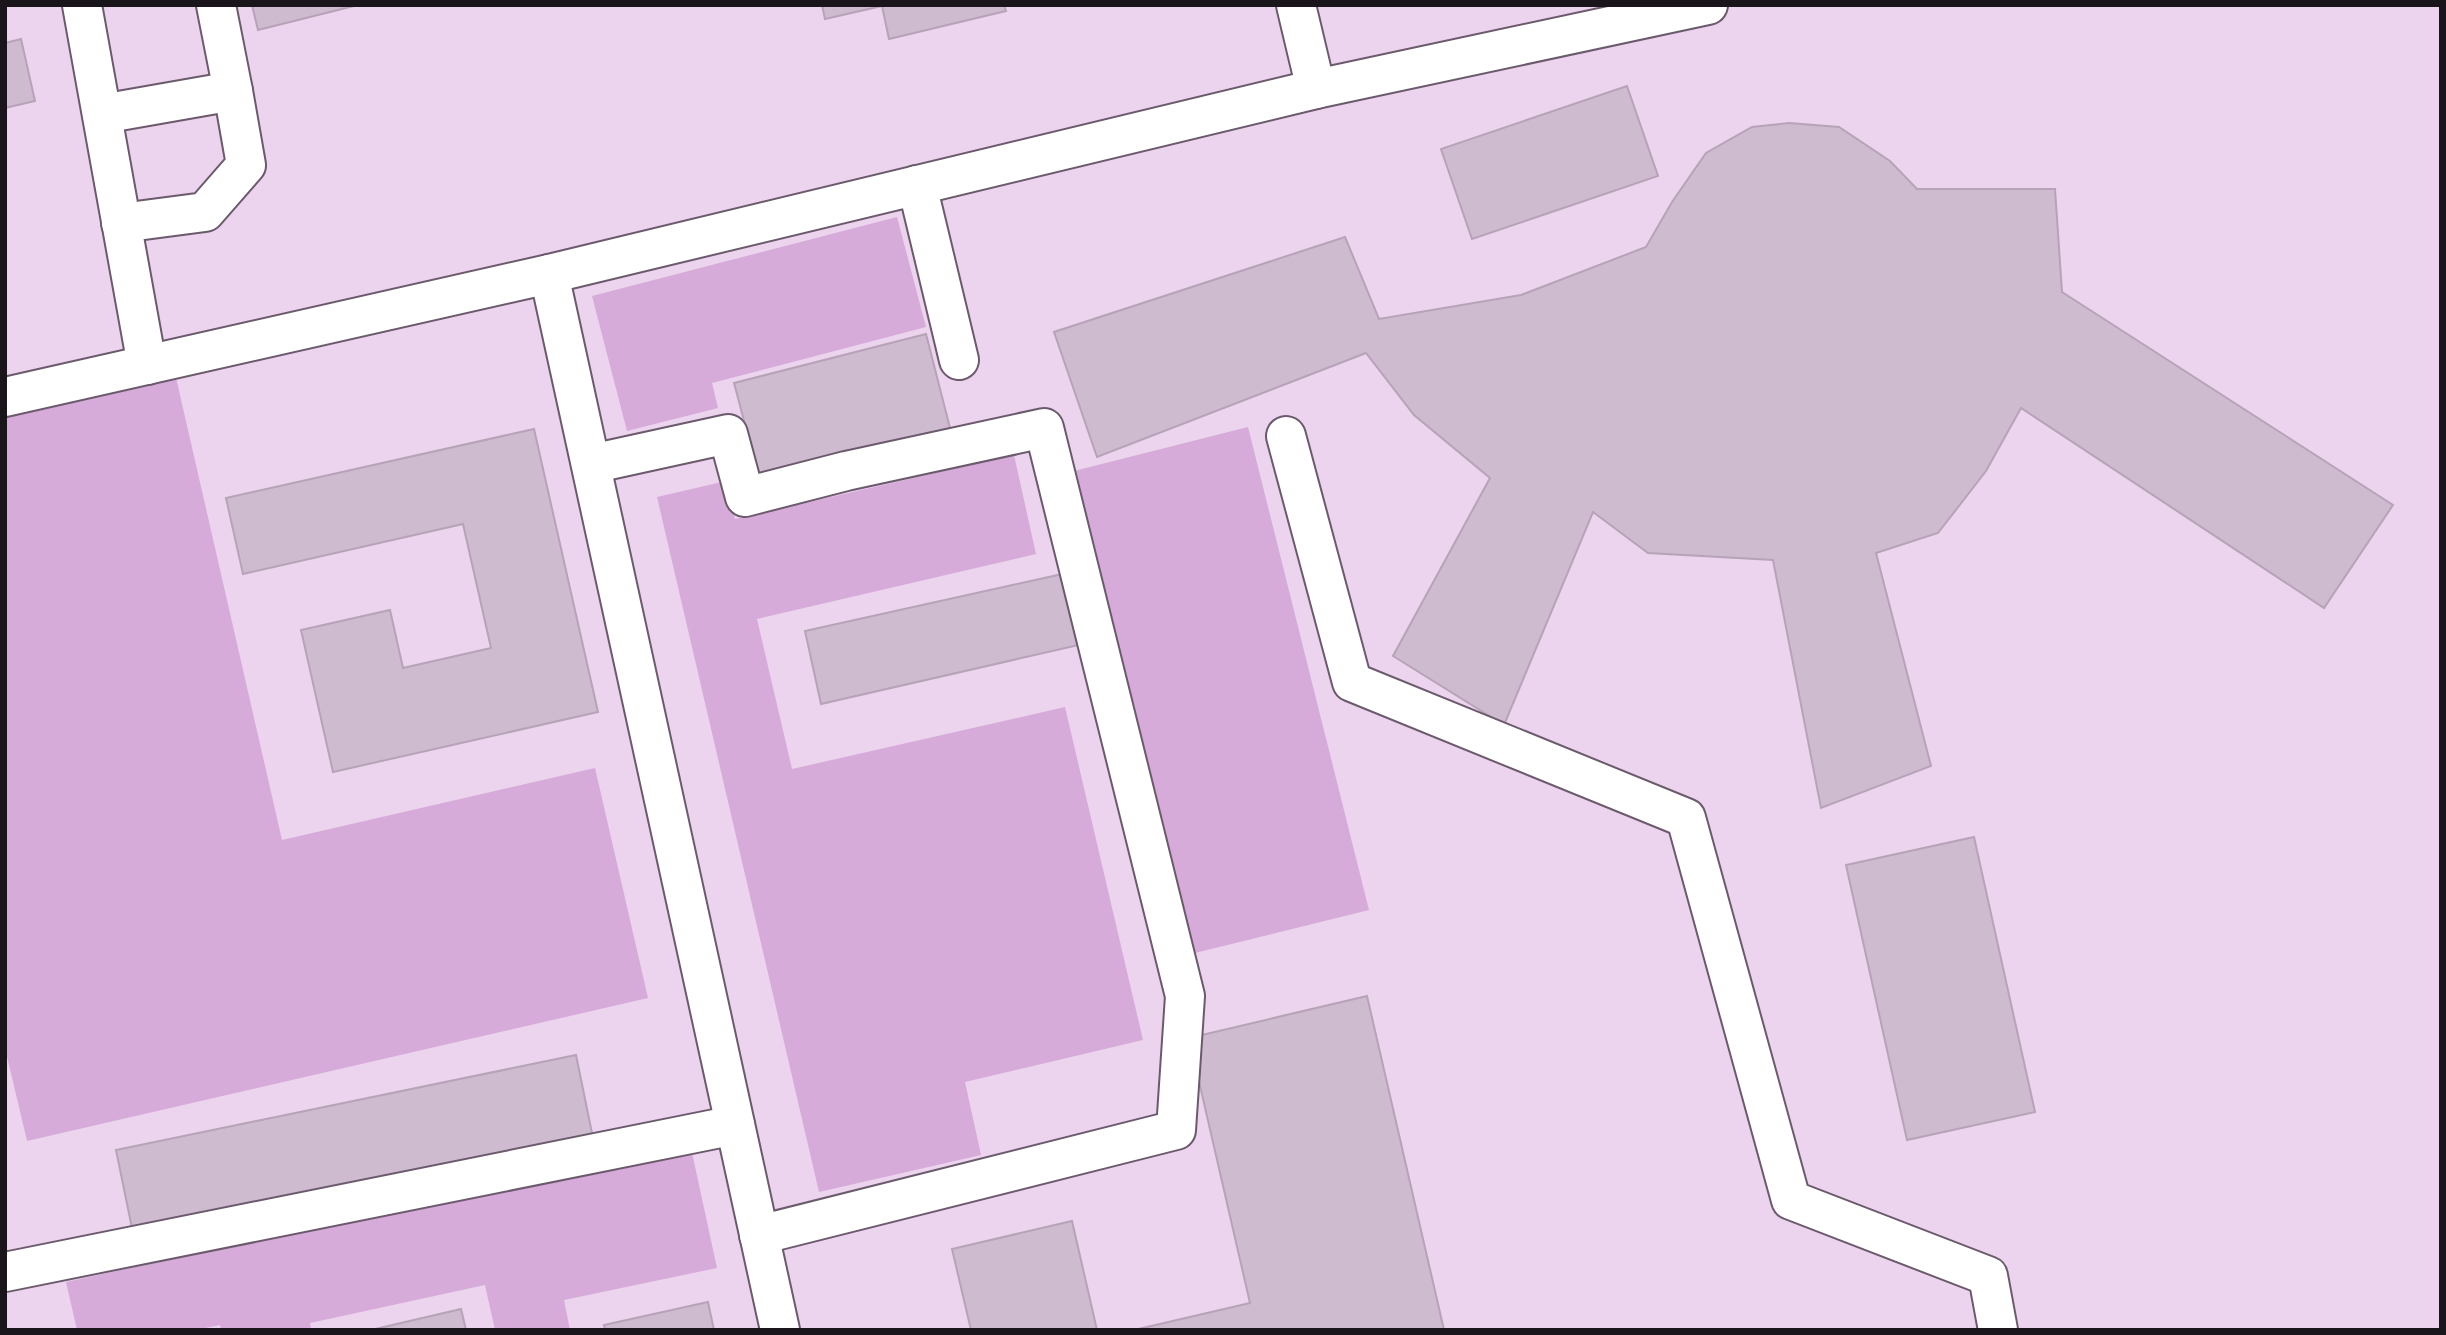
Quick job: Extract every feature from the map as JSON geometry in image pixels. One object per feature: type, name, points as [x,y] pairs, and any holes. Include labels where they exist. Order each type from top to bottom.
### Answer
[{"type":"lane","points":[[82,5],[147,365]]},
{"type":"lane","points":[[121,223],[205,212],[246,165],[216,5]]},
{"type":"lane","points":[[1296,5],[1316,89]]},
{"type":"lane","points":[[5,397],[549,274],[1316,89],[1708,5]]},
{"type":"lane","points":[[102,114],[233,91]]},
{"type":"lane","points":[[917,186],[959,360]]},
{"type":"lane","points":[[549,274],[780,1330]]},
{"type":"lane","points":[[591,464],[728,434],[745,497],[846,471],[1044,428],[1185,996],[1176,1130],[759,1235]]},
{"type":"lane","points":[[1286,436],[1352,682],[1686,818],[1791,1200],[1988,1276],[1998,1330]]},
{"type":"lane","points":[[5,1272],[735,1125]]},
{"type":"shaded area","points":[[5,5],[2441,5],[2441,1330],[5,1330]]},
{"type":"shaded area","points":[[897,217],[926,327],[712,383],[718,408],[627,431],[592,296]]},
{"type":"shaded area","points":[[174,369],[282,840],[595,768],[648,998],[27,1141],[5,1048],[5,407]]},
{"type":"shaded area","points":[[1248,427],[1369,910],[1195,953],[1074,471]]},
{"type":"shaded area","points":[[1014,455],[1036,554],[757,619],[792,769],[1065,707],[1143,1040],[965,1082],[981,1155],[819,1192],[657,497],[726,481],[735,519]]},
{"type":"shaded area","points":[[691,1148],[717,1268],[564,1300],[570,1330],[495,1330],[485,1285],[310,1323],[311,1330],[221,1330],[220,1325],[196,1330],[77,1330],[66,1282]]},
{"type":"building","points":[[252,5],[358,5],[258,30]]},
{"type":"building","points":[[822,5],[1004,5],[1006,11],[889,39],[882,6],[825,19]]},
{"type":"building","points":[[21,39],[35,101],[5,108],[5,43]]},
{"type":"building","points":[[1627,86],[1658,176],[1472,239],[1441,149]]},
{"type":"building","points":[[1789,123],[1839,127],[1890,161],[1917,189],[2055,189],[2062,292],[2393,505],[2324,608],[2021,408],[1986,471],[1938,533],[1876,553],[1931,766],[1821,808],[1773,560],[1648,553],[1593,512],[1504,725],[1393,656],[1490,478],[1414,415],[1366,353],[1097,457],[1054,332],[1345,237],[1379,319],[1521,295],[1646,247],[1672,202],[1706,153],[1752,127]]},
{"type":"building","points":[[926,334],[950,428],[759,477],[734,383]]},
{"type":"building","points":[[534,429],[598,712],[333,772],[301,630],[390,610],[403,668],[491,648],[463,524],[243,574],[226,498]]},
{"type":"building","points":[[1067,573],[1083,644],[821,704],[805,631]]},
{"type":"building","points":[[1974,837],[2035,1112],[1907,1140],[1846,865]]},
{"type":"building","points":[[1367,996],[1444,1330],[1134,1330],[1250,1303],[1189,1038]]},
{"type":"building","points":[[576,1055],[593,1138],[133,1233],[116,1150]]},
{"type":"building","points":[[1072,1221],[1097,1330],[971,1330],[952,1249]]},
{"type":"building","points":[[708,1302],[714,1330],[605,1330],[604,1325]]},
{"type":"building","points":[[461,1309],[466,1330],[371,1330]]}]
